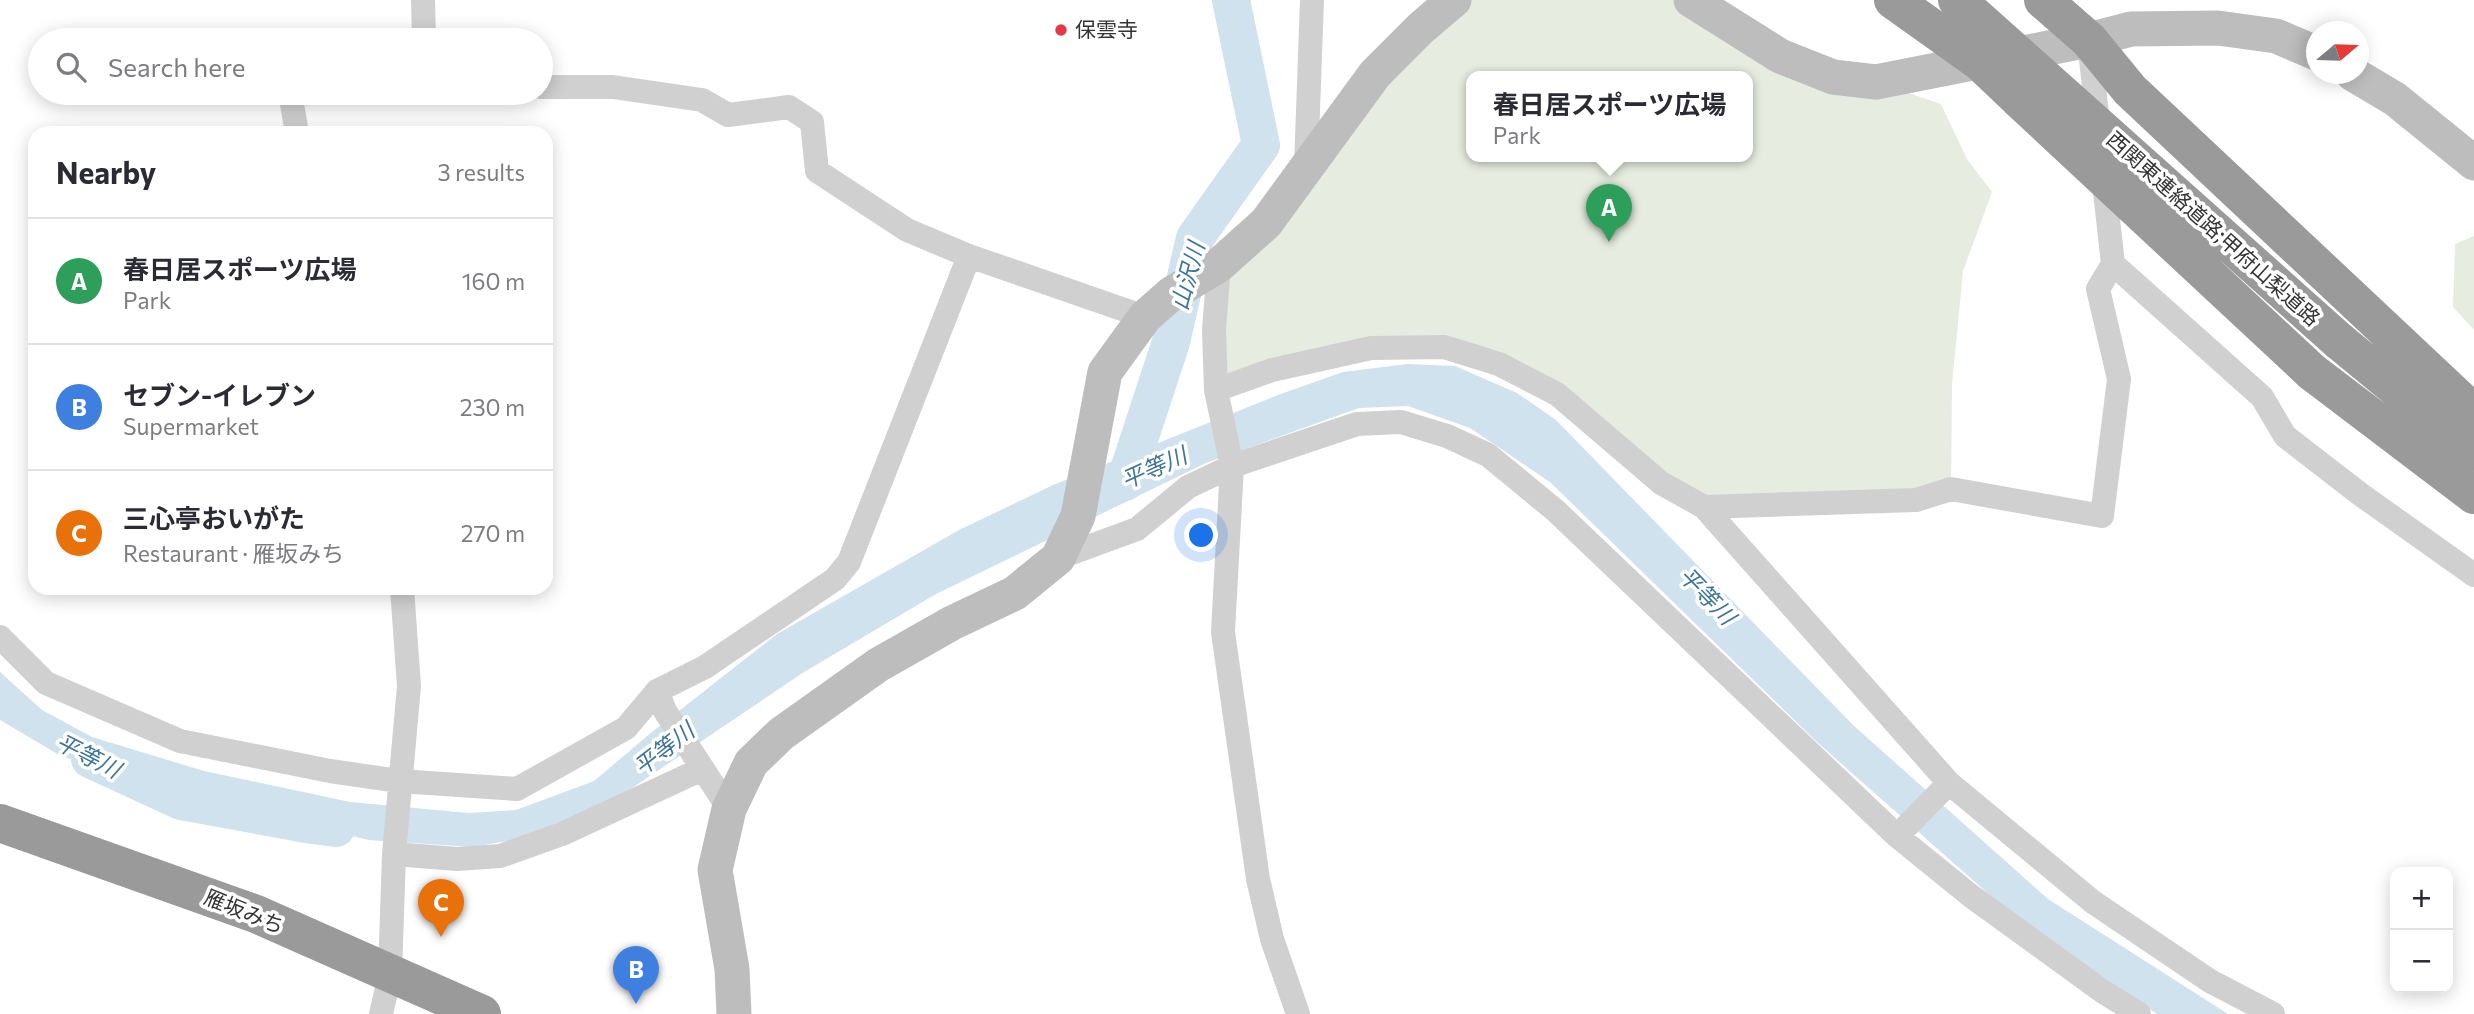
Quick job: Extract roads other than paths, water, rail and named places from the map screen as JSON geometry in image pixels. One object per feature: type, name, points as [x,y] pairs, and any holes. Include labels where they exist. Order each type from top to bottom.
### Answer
[{"type":"highway","points":[[1893,0],[1980,62],[2312,372],[2474,495]]},
{"type":"highway","name":"西関東連絡道路;甲府山梨道路","points":[[1957,0],[2339,341],[2474,452]]},
{"type":"highway","points":[[2043,0],[2089,40],[2130,90],[2474,413]]},
{"type":"highway","name":"雁坂みち","points":[[0,823],[256,914],[482,1014]]},
{"type":"street","points":[[422,0],[423,28]]},
{"type":"street","points":[[1306,167],[1312,0]]},
{"type":"street","points":[[1058,558],[1078,516],[1105,372],[1145,317],[1171,294],[1214,268],[1266,223],[1376,74],[1421,28],[1454,0]]},
{"type":"street","points":[[1691,0],[1780,56],[1833,77],[1877,82],[2089,40],[2131,29],[2218,28],[2276,36],[2306,49]]},
{"type":"street","points":[[1704,507],[1916,499],[1951,489],[2102,516],[2119,379],[2098,289],[2113,264],[2089,40]]},
{"type":"street","points":[[2369,84],[2395,99],[2474,163]]},
{"type":"street","points":[[553,87],[614,87],[702,100],[728,115],[789,107],[812,122],[817,171],[906,230],[969,256],[1145,317]]},
{"type":"street","points":[[292,105],[297,126]]},
{"type":"street","points":[[0,637],[46,683],[180,741],[330,771],[399,781],[517,789],[626,728],[705,667],[835,579],[849,562],[969,256]]},
{"type":"street","points":[[2113,264],[2262,397],[2285,436],[2360,494],[2474,575]]},
{"type":"street","points":[[1214,268],[1216,390],[1232,466],[1223,632],[1258,879],[1272,939],[1298,1014]]},
{"type":"street","points":[[1216,390],[1272,370],[1371,348],[1444,347],[1499,364],[1556,394],[1661,483],[1704,507],[1949,783],[2093,902],[2210,981],[2273,1014]]},
{"type":"street","points":[[733,1014],[732,969],[715,870],[729,809],[751,763],[781,734],[878,665],[951,623],[1016,593],[1058,558],[1137,529],[1188,487],[1232,466],[1357,424],[1401,422],[1447,436],[1488,455],[1556,511],[1897,836],[1982,904],[2102,991],[2139,1014]]},
{"type":"street","points":[[381,1014],[390,975],[394,854],[409,686],[402,595]]},
{"type":"street","points":[[661,701],[729,809]]},
{"type":"street","points":[[394,854],[457,859],[500,856],[562,834],[699,763]]},
{"type":"street","points":[[1897,836],[1949,783]]},
{"type":"water","points":[[1407,364],[1455,366],[1517,393],[1556,420],[1853,725],[2048,899],[2228,1014],[2157,1014],[2027,928],[1818,743],[1550,482],[1470,428],[1408,406],[1359,408],[1206,463],[936,594],[804,672],[601,809],[530,837],[472,847],[369,840],[187,797],[61,756],[0,720],[0,672],[42,710],[92,737],[204,771],[350,802],[469,813],[516,810],[594,781],[777,634],[959,530],[1053,485],[1278,395],[1343,372]]},
{"type":"waterway","name":"山沢川","points":[[1125,482],[1171,342],[1195,238],[1261,145],[1231,0]]},
{"type":"waterway","name":"平等川","points":[[90,759],[181,801],[336,828]]},
{"type":"place","name":"保雲寺","points":[[1061,30]]},
{"type":"place","name":"春日居スポーツ広場","points":[[1609,242]]},
{"type":"place","name":"三心亭おいがた","points":[[441,937]]},
{"type":"place","name":"セブン-イレブン","points":[[636,1004]]}]
